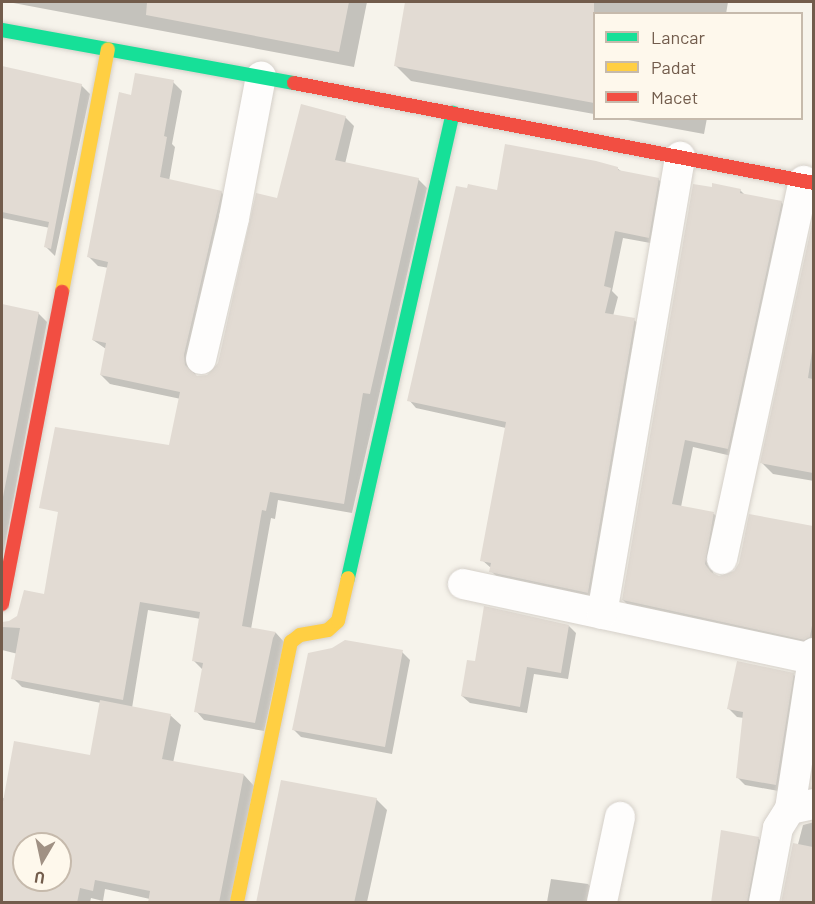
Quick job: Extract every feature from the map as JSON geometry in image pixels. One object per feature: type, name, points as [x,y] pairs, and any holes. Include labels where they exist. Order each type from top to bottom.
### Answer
[{"type":"street","points":[[2,30],[261,76],[809,182],[722,558]]},
{"type":"street","points":[[2,604],[3,586],[108,49]]},
{"type":"street","points":[[201,359],[234,218],[261,76]]},
{"type":"street","points":[[237,903],[291,642],[300,635],[328,630],[338,621],[453,113]]},
{"type":"street","points":[[602,614],[680,158]]},
{"type":"street","points":[[463,584],[813,656],[802,806],[778,828],[764,903]]},
{"type":"street","points":[[602,903],[620,817]]},
{"type":"building","points":[[147,2],[349,2],[339,52],[146,15]]},
{"type":"building","points":[[405,2],[594,2],[593,103],[394,66]]},
{"type":"building","points":[[2,66],[82,84],[51,249],[44,247],[49,222],[2,212]]},
{"type":"building","points":[[135,73],[174,80],[164,136],[167,137],[160,177],[222,191],[184,355],[185,365],[197,376],[207,375],[218,363],[256,193],[277,198],[301,104],[346,116],[335,160],[419,178],[370,394],[363,393],[344,504],[270,492],[266,511],[262,510],[242,626],[276,632],[255,723],[194,712],[203,663],[192,661],[200,612],[140,602],[123,700],[11,679],[20,628],[2,627],[2,622],[17,616],[24,590],[44,594],[58,512],[39,508],[55,427],[169,445],[180,392],[100,375],[106,343],[92,340],[108,262],[87,257],[119,92],[131,95]]},
{"type":"building","points":[[505,144],[596,161],[618,167],[618,170],[659,178],[649,238],[615,231],[604,286],[611,288],[605,313],[635,318],[588,593],[489,572],[491,563],[480,561],[506,422],[407,401],[456,186],[467,188],[468,184],[497,190]]},
{"type":"building","points":[[712,183],[741,189],[740,193],[782,201],[728,449],[685,440],[672,504],[714,512],[705,564],[711,572],[719,576],[734,571],[739,563],[749,514],[813,526],[813,620],[810,637],[804,640],[622,600],[693,184],[712,187]]},
{"type":"building","points":[[813,219],[813,345],[808,378],[813,379],[813,473],[760,463]]},
{"type":"building","points":[[2,304],[39,312],[2,502]]},
{"type":"building","points":[[484,606],[569,625],[561,673],[527,667],[520,707],[461,696],[467,660],[475,661]]},
{"type":"building","points":[[345,640],[403,650],[385,747],[292,730],[308,653],[332,648]]},
{"type":"building","points":[[737,661],[794,673],[776,785],[736,778],[743,712],[727,709]]},
{"type":"building","points":[[100,700],[171,714],[162,759],[244,774],[219,903],[148,903],[150,891],[95,880],[93,891],[80,888],[77,903],[2,903],[2,807],[14,741],[90,755]]},
{"type":"building","points":[[281,780],[377,798],[354,903],[256,903]]},
{"type":"building","points":[[721,830],[759,837],[747,903],[711,903]]},
{"type":"building","points":[[793,843],[813,847],[813,903],[781,903]]},
{"type":"traffic: fast","points":[[2,30],[294,83]]},
{"type":"traffic: fast","points":[[348,578],[453,113]]},
{"type":"traffic: slow","points":[[62,292],[108,49]]},
{"type":"traffic: slow","points":[[237,902],[291,642],[300,635],[328,630],[338,621],[348,578]]},
{"type":"traffic: jam","points":[[294,83],[814,183]]},
{"type":"traffic: jam","points":[[2,604],[62,292]]}]
